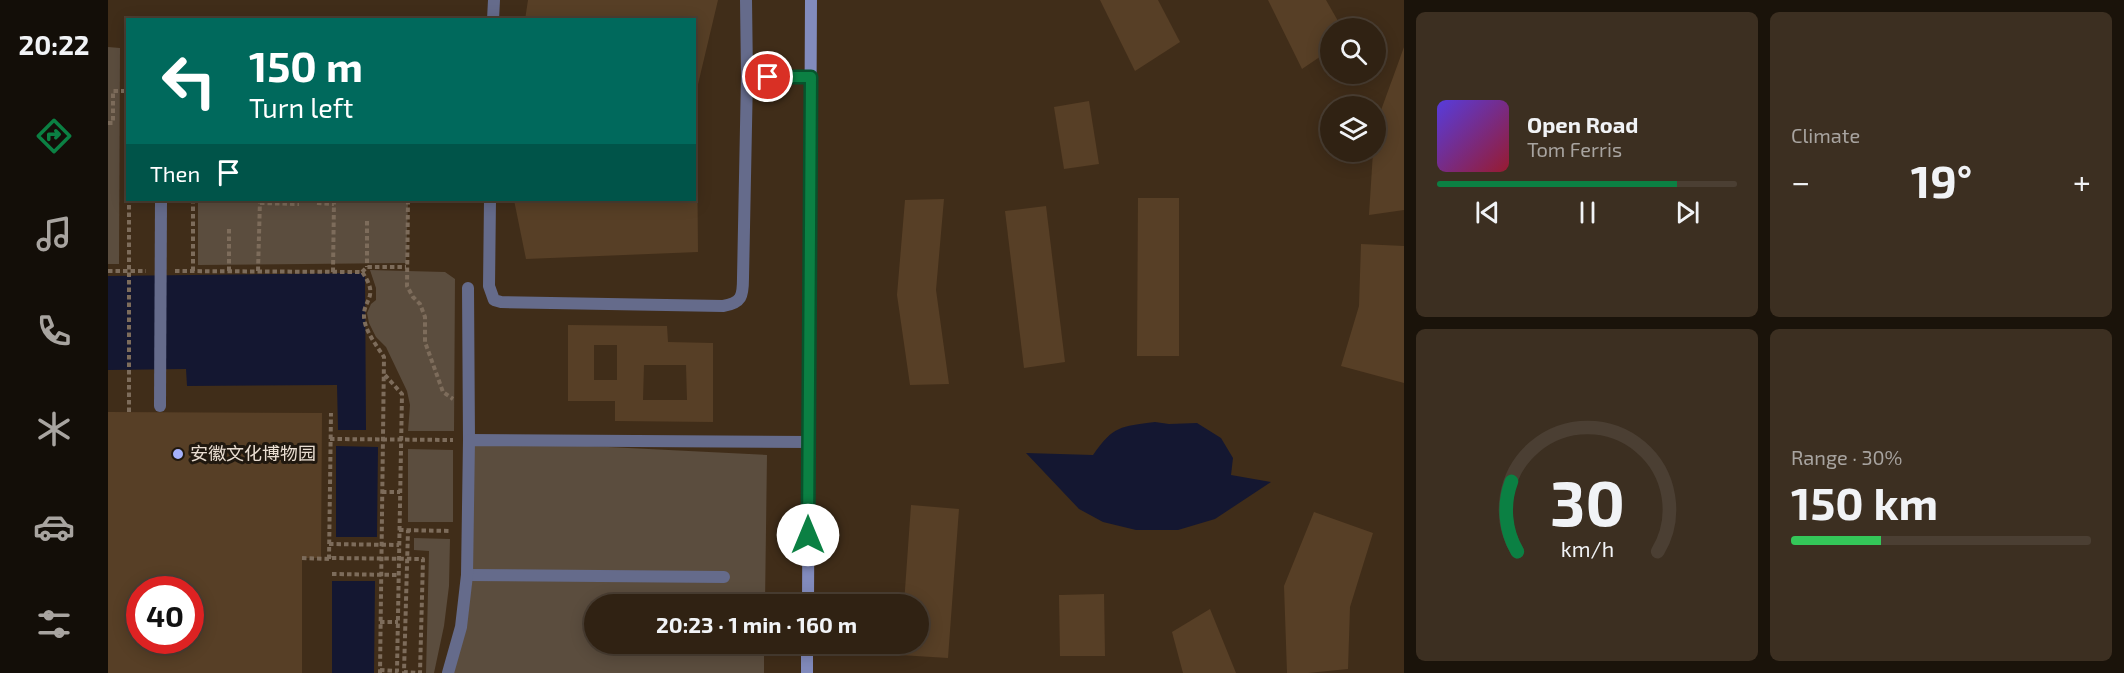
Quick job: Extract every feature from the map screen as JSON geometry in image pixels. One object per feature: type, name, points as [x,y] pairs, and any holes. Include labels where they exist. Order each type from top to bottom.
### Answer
[{"type":"street","points":[[494,0],[494,18]]},
{"type":"street","points":[[490,201],[489,286],[494,300],[501,302],[723,306],[737,303],[743,288],[746,0]]},
{"type":"street","points":[[808,594],[811,0]]},
{"type":"street","points":[[747,76],[811,77]]},
{"type":"street","points":[[160,406],[161,201]]},
{"type":"street","points":[[448,673],[461,627],[467,575],[468,288]]},
{"type":"street","points":[[469,440],[809,442]]},
{"type":"street","points":[[467,575],[724,577]]},
{"type":"street","points":[[807,654],[807,673]]},
{"type":"path","points":[[108,123],[113,123],[113,91],[126,91]]},
{"type":"path","points":[[129,201],[129,412]]},
{"type":"path","points":[[193,201],[193,271]]},
{"type":"path","points":[[258,272],[260,201],[299,204]]},
{"type":"path","points":[[408,201],[407,286],[420,304],[424,317],[425,342],[443,392],[453,399],[469,401]]},
{"type":"path","points":[[317,203],[334,202],[333,272]]},
{"type":"path","points":[[367,221],[368,267]]},
{"type":"path","points":[[229,228],[229,271]]},
{"type":"path","points":[[172,271],[362,272],[368,267],[406,267]]},
{"type":"path","points":[[108,271],[129,273],[150,271]]},
{"type":"path","points":[[362,272],[370,284],[370,294],[364,310],[364,322],[369,335],[384,357],[380,671],[397,670],[402,394],[384,374]]},
{"type":"path","points":[[329,558],[331,413]]},
{"type":"path","points":[[330,439],[469,440]]},
{"type":"path","points":[[382,492],[400,492]]},
{"type":"path","points":[[399,530],[467,531]]},
{"type":"path","points":[[302,558],[329,558],[423,559],[420,673],[404,672],[406,567],[408,530]]},
{"type":"path","points":[[329,544],[399,544]]},
{"type":"path","points":[[332,574],[399,575]]},
{"type":"path","points":[[380,622],[398,622]]},
{"type":"shaded area","points":[[108,47],[120,48],[119,264],[108,264]]},
{"type":"shaded area","points":[[198,201],[433,201],[408,202],[406,263],[198,265]]},
{"type":"shaded area","points":[[370,270],[445,272],[455,279],[454,431],[408,431],[410,405],[407,391],[386,347],[376,337],[369,323],[367,313],[371,304],[376,300],[376,288]]},
{"type":"shaded area","points":[[469,440],[767,455],[765,594],[584,594],[584,654],[764,654],[764,673],[446,673],[461,627]]},
{"type":"shaded area","points":[[408,449],[453,450],[453,522],[408,522]]},
{"type":"shaded area","points":[[414,538],[450,539],[449,586],[444,626],[434,673],[426,673],[429,551],[414,550]]},
{"type":"water","points":[[365,273],[366,430],[338,430],[337,385],[187,386],[186,369],[108,370],[108,276]]},
{"type":"water","points":[[1155,422],[1197,423],[1221,438],[1233,458],[1231,475],[1271,482],[1215,519],[1178,530],[1136,530],[1103,522],[1079,509],[1026,453],[1093,455],[1107,438],[1119,429]]},
{"type":"water","points":[[336,446],[378,447],[377,537],[336,537]]},
{"type":"water","points":[[332,581],[375,581],[374,673],[332,673]]},
{"type":"building","points":[[528,0],[718,0],[696,93],[696,18],[525,18]]},
{"type":"building","points":[[1100,0],[1158,0],[1180,42],[1135,71]]},
{"type":"building","points":[[1268,0],[1326,0],[1336,18],[1320,18],[1320,57],[1302,69]]},
{"type":"building","points":[[1404,47],[1404,210],[1369,215],[1372,162],[1386,162],[1386,96]]},
{"type":"building","points":[[1089,101],[1099,164],[1064,169],[1054,107]]},
{"type":"building","points":[[697,140],[698,252],[526,259],[514,201],[696,201]]},
{"type":"building","points":[[1138,198],[1179,198],[1179,356],[1137,356]]},
{"type":"building","points":[[944,199],[936,290],[949,384],[910,385],[897,295],[905,200]]},
{"type":"building","points":[[1046,206],[1065,362],[1024,368],[1005,211]]},
{"type":"building","points":[[1361,244],[1404,246],[1404,383],[1341,366],[1359,306]]},
{"type":"building","points":[[568,325],[667,326],[668,342],[713,343],[713,422],[615,421],[615,401],[568,401]],"holes":[[[594,345],[617,345],[617,380],[594,380]],[[644,365],[686,365],[687,400],[643,400]]]},
{"type":"building","points":[[108,412],[322,413],[321,558],[302,558],[302,673],[108,673]]},
{"type":"building","points":[[911,505],[959,509],[948,658],[900,655],[929,654],[929,594],[905,594]]},
{"type":"building","points":[[1314,512],[1373,533],[1350,607],[1348,669],[1287,673],[1284,586]]},
{"type":"building","points":[[1104,594],[1105,656],[1060,656],[1059,595]]},
{"type":"building","points":[[1210,609],[1236,673],[1183,673],[1172,632]]},
{"type":"place","name":"安徽文化博物园","points":[[178,454]]},
{"type":"route","points":[[768,77],[811,77],[808,535]]}]
